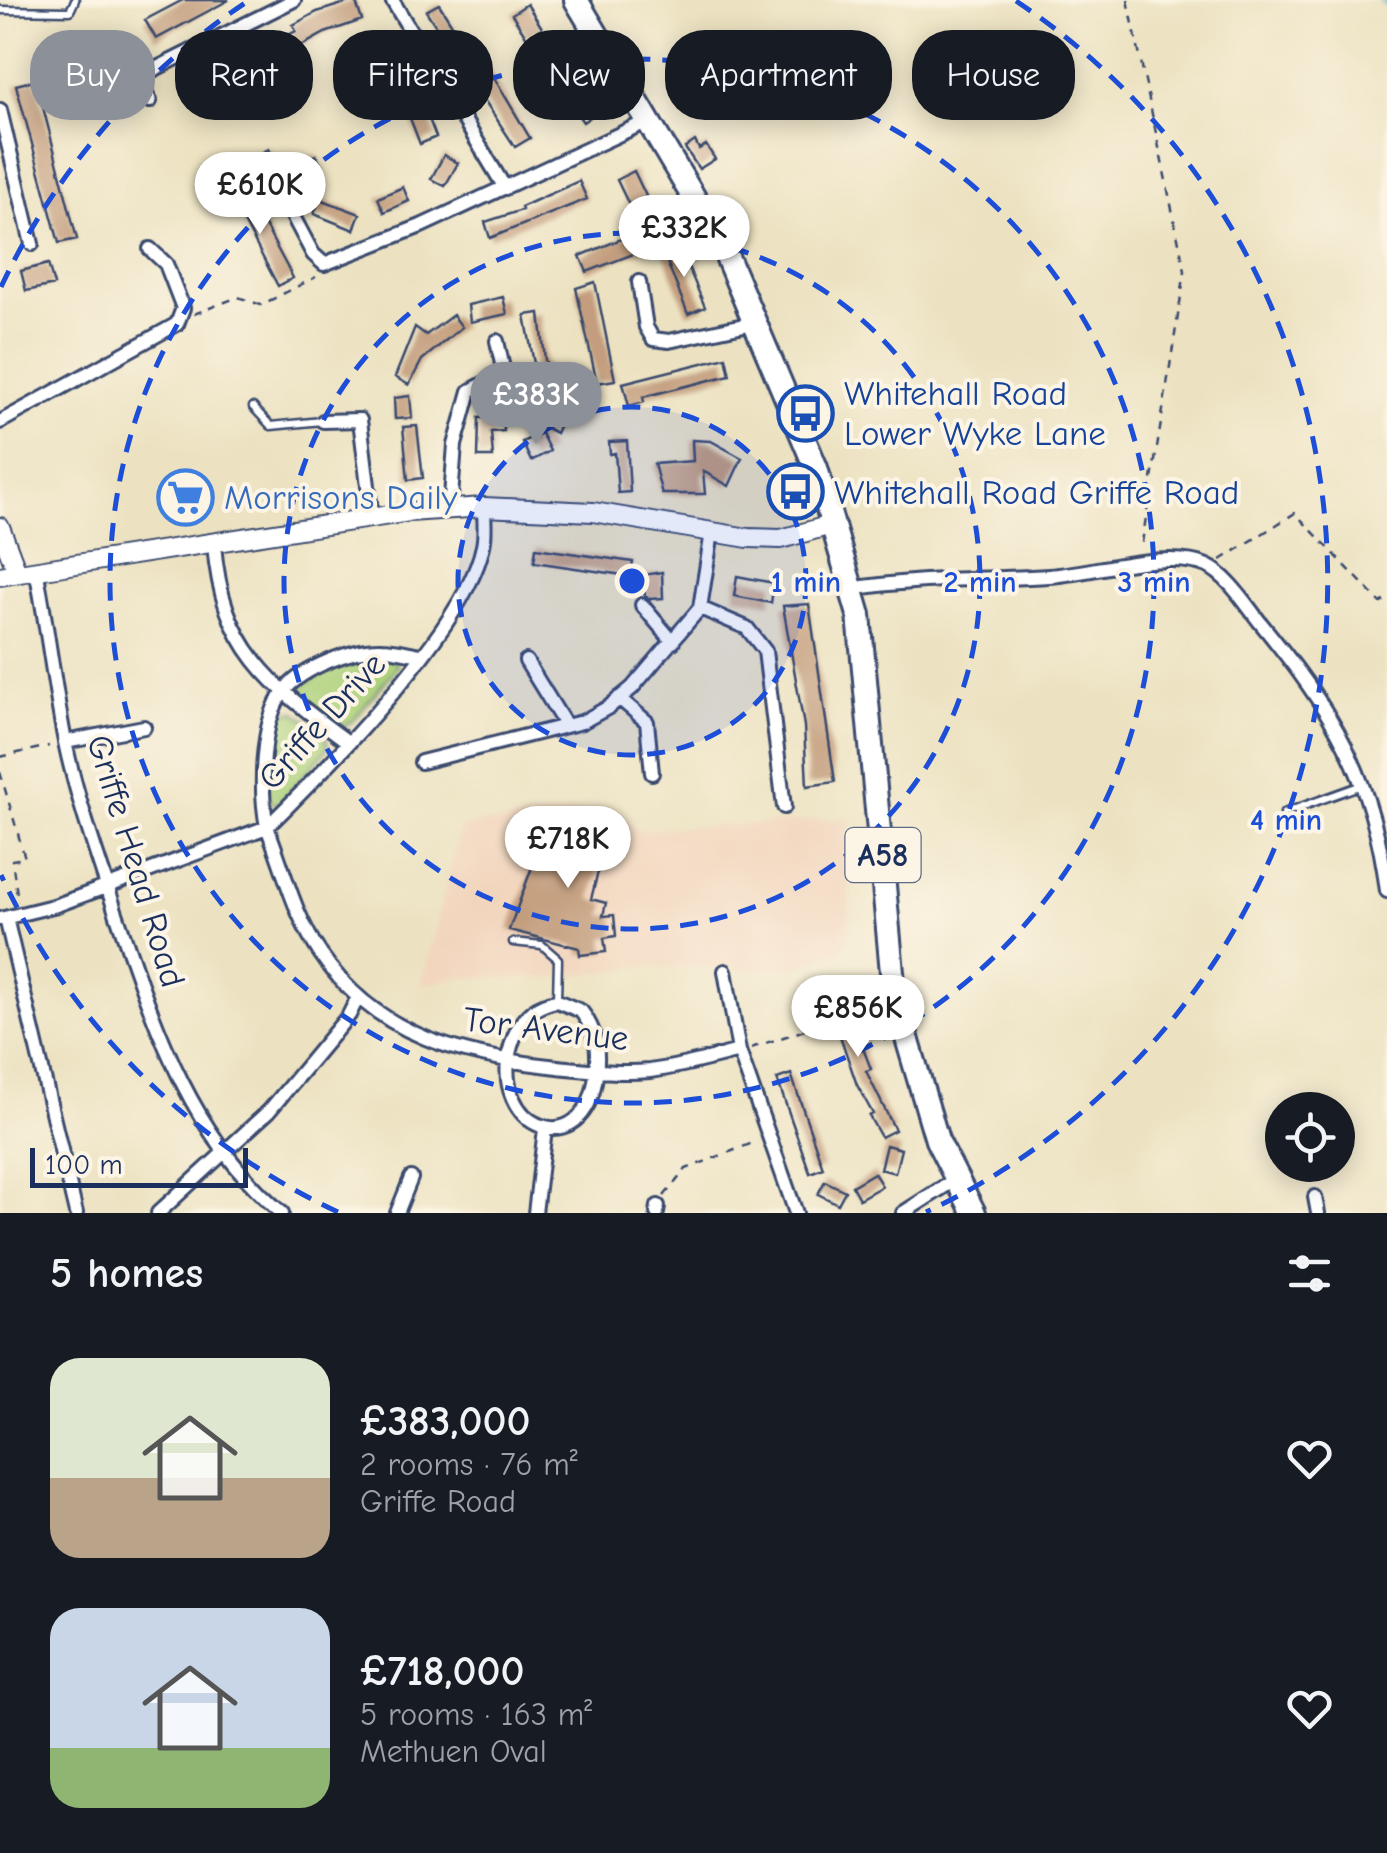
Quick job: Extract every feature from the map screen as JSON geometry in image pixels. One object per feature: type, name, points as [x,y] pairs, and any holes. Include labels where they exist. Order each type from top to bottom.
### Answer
[{"type":"highway","name":"A58","points":[[576,0],[722,245],[758,322],[816,468],[858,615],[894,994],[915,1075],[956,1179],[974,1213]]},
{"type":"street","points":[[155,69],[294,0]]},
{"type":"street","points":[[392,0],[505,188]]},
{"type":"street","points":[[0,110],[32,244]]},
{"type":"street","points":[[280,192],[312,254],[324,264],[505,188],[650,120]]},
{"type":"street","points":[[0,422],[178,324],[183,314],[166,264],[150,248]]},
{"type":"street","points":[[639,282],[646,327],[653,339],[669,341],[758,322]]},
{"type":"street","points":[[450,510],[455,445],[470,391],[504,373],[497,341]]},
{"type":"street","points":[[322,420],[360,420],[372,519]]},
{"type":"street","points":[[0,526],[8,574],[372,519],[484,507],[593,512],[712,532],[782,538],[831,525]]},
{"type":"street","name":"Griffe Drive","points":[[267,826],[348,742],[461,601],[482,550],[484,507]]},
{"type":"street","points":[[421,762],[592,718],[619,698],[674,642],[700,608],[712,532]]},
{"type":"street","points":[[214,544],[228,621],[251,661],[281,693],[348,742]]},
{"type":"street","points":[[852,589],[932,578],[1051,576],[1184,559],[1210,567],[1317,697],[1352,753],[1382,846],[1387,890]]},
{"type":"street","name":"Griffe Head Road","points":[[36,569],[65,742],[108,887],[164,1046],[184,1089],[225,1156],[282,1213]]},
{"type":"street","points":[[642,605],[674,642]]},
{"type":"street","points":[[700,608],[747,628],[764,651],[784,807]]},
{"type":"street","name":"Griffe Drive","points":[[357,998],[320,953],[297,909],[267,826],[262,798],[265,748],[281,693],[321,666],[381,648],[420,655]]},
{"type":"street","points":[[526,662],[566,726]]},
{"type":"street","points":[[619,698],[647,722],[652,772]]},
{"type":"street","points":[[65,742],[144,727]]},
{"type":"street","points":[[76,1213],[3,918],[108,887],[267,826]]},
{"type":"street","points":[[725,971],[739,1051],[796,1213]]},
{"type":"street","points":[[158,1213],[269,1112],[349,1015],[357,998]]},
{"type":"street","name":"Tor Avenue","points":[[357,998],[417,1036],[446,1048],[508,1060],[596,1070],[648,1071],[739,1051]]},
{"type":"street","points":[[557,1001],[571,1003],[590,1024],[599,1046],[593,1095],[570,1125],[545,1129],[536,1127],[516,1108],[509,1089],[508,1060],[518,1027],[530,1011],[557,1001]]},
{"type":"street","points":[[535,1213],[545,1129]]},
{"type":"street","points":[[397,1213],[411,1178]]},
{"type":"street","points":[[904,1213],[956,1179]]},
{"type":"street","points":[[1314,1197],[1318,1213]]},
{"type":"lane","points":[[0,10],[59,14],[70,11],[75,0]]},
{"type":"lane","points":[[253,406],[270,426],[322,420]]},
{"type":"lane","points":[[1284,813],[1364,784]]},
{"type":"lane","points":[[513,942],[542,946],[558,959],[557,1001]]},
{"type":"path","points":[[1128,0],[1186,271],[1138,565]]},
{"type":"path","points":[[183,314],[238,297],[262,305],[318,276],[324,264]]},
{"type":"path","points":[[1210,567],[1294,513],[1381,602],[1387,599]]},
{"type":"path","points":[[0,757],[65,742]]},
{"type":"path","points":[[0,772],[25,858],[12,860],[20,914]]},
{"type":"path","points":[[739,1051],[880,1005],[894,994]]},
{"type":"path","points":[[658,1209],[676,1177],[686,1169],[770,1137]]},
{"type":"shaded area","points":[[609,807],[639,830],[850,819],[849,940],[839,950],[790,969],[634,967],[565,977],[456,978],[421,985],[460,827]]},
{"type":"green space","points":[[370,658],[393,658],[398,666],[353,721],[342,727],[301,696],[301,686],[336,666]]},
{"type":"green space","points":[[294,711],[326,734],[328,748],[278,805],[268,801],[270,748],[282,714]]},
{"type":"building","points":[[183,0],[229,0],[156,39],[155,30],[145,20]]},
{"type":"building","points":[[355,0],[362,20],[313,40],[313,30],[296,30],[293,25],[317,12]]},
{"type":"building","points":[[439,4],[455,30],[438,30],[426,11]]},
{"type":"building","points":[[527,4],[542,28],[522,30],[512,14]]},
{"type":"building","points":[[493,76],[513,110],[513,120],[519,120],[530,138],[515,147],[493,113]]},
{"type":"building","points":[[30,82],[30,120],[46,120],[77,239],[59,243],[16,85]]},
{"type":"building","points":[[411,120],[429,120],[436,137],[420,144]]},
{"type":"building","points":[[695,141],[699,149],[706,145],[715,159],[699,169],[685,148]]},
{"type":"building","points":[[269,149],[277,165],[253,177],[245,161]]},
{"type":"building","points":[[316,155],[325,173],[311,181],[301,162]]},
{"type":"building","points":[[444,155],[458,163],[445,186],[431,179]]},
{"type":"building","points":[[634,171],[646,196],[629,205],[617,180]]},
{"type":"building","points":[[579,181],[587,199],[490,238],[485,222],[522,210],[521,207]]},
{"type":"building","points":[[403,187],[409,201],[384,212],[378,198]]},
{"type":"building","points":[[239,188],[258,222],[262,220],[293,278],[278,286],[242,218],[237,221],[224,197]]},
{"type":"building","points":[[320,199],[360,214],[354,230],[314,214]]},
{"type":"building","points":[[648,228],[654,246],[587,272],[580,256]]},
{"type":"building","points":[[679,245],[705,307],[688,314],[663,252]]},
{"type":"building","points":[[48,264],[54,285],[26,291],[21,271]]},
{"type":"building","points":[[595,282],[615,380],[597,383],[576,288]]},
{"type":"building","points":[[503,297],[507,314],[470,322],[468,305]]},
{"type":"building","points":[[540,313],[545,360],[551,377],[560,376],[562,387],[539,391],[525,315]]},
{"type":"building","points":[[453,315],[462,327],[422,360],[409,385],[395,377],[415,327],[426,335]]},
{"type":"building","points":[[726,357],[730,375],[643,397],[644,402],[629,406],[623,383]]},
{"type":"building","points":[[410,396],[412,418],[395,419],[394,398]]},
{"type":"building","points":[[502,401],[504,431],[491,432],[493,457],[478,457],[479,418],[490,417],[489,402]]},
{"type":"building","points":[[550,408],[565,414],[556,433],[542,426]]},
{"type":"building","points":[[417,426],[423,478],[408,480],[403,427]]},
{"type":"building","points":[[541,433],[550,451],[531,461],[522,442]]},
{"type":"building","points":[[692,440],[711,441],[742,458],[729,486],[703,471],[705,494],[662,494],[654,464],[693,461]]},
{"type":"building","points":[[627,441],[630,492],[618,493],[615,453],[610,454],[609,442]]},
{"type":"building","points":[[536,548],[633,562],[630,576],[534,562]]},
{"type":"building","points":[[662,572],[663,598],[650,599],[645,596],[643,575]]},
{"type":"building","points":[[737,576],[774,583],[771,603],[734,596]]},
{"type":"building","points":[[809,604],[835,782],[807,786],[804,726],[783,606]]},
{"type":"building","points":[[582,815],[615,823],[610,842],[606,841],[591,899],[606,903],[603,916],[614,915],[616,936],[604,938],[606,952],[580,955],[579,948],[509,930],[543,837],[564,840],[567,833],[575,836]]},
{"type":"building","points":[[843,985],[847,1019],[851,1017],[871,1069],[866,1071],[895,1130],[881,1137],[869,1116],[873,1114],[857,1085],[830,1007],[828,987]]},
{"type":"building","points":[[791,1074],[823,1168],[810,1173],[777,1079]]},
{"type":"building","points":[[886,1145],[901,1149],[895,1173],[880,1169]]},
{"type":"building","points":[[874,1173],[882,1186],[859,1199],[852,1186]]},
{"type":"building","points":[[825,1181],[845,1191],[838,1204],[818,1194]]},
{"type":"waterway","points":[[1381,0],[1387,6]]},
{"type":"place","name":"Whitehall Road Lower Wyke Lane","points":[[805,413]]},
{"type":"place","name":"Whitehall Road Griffe Road","points":[[795,492]]},
{"type":"place","name":"Morrisons Daily","points":[[185,497]]}]
